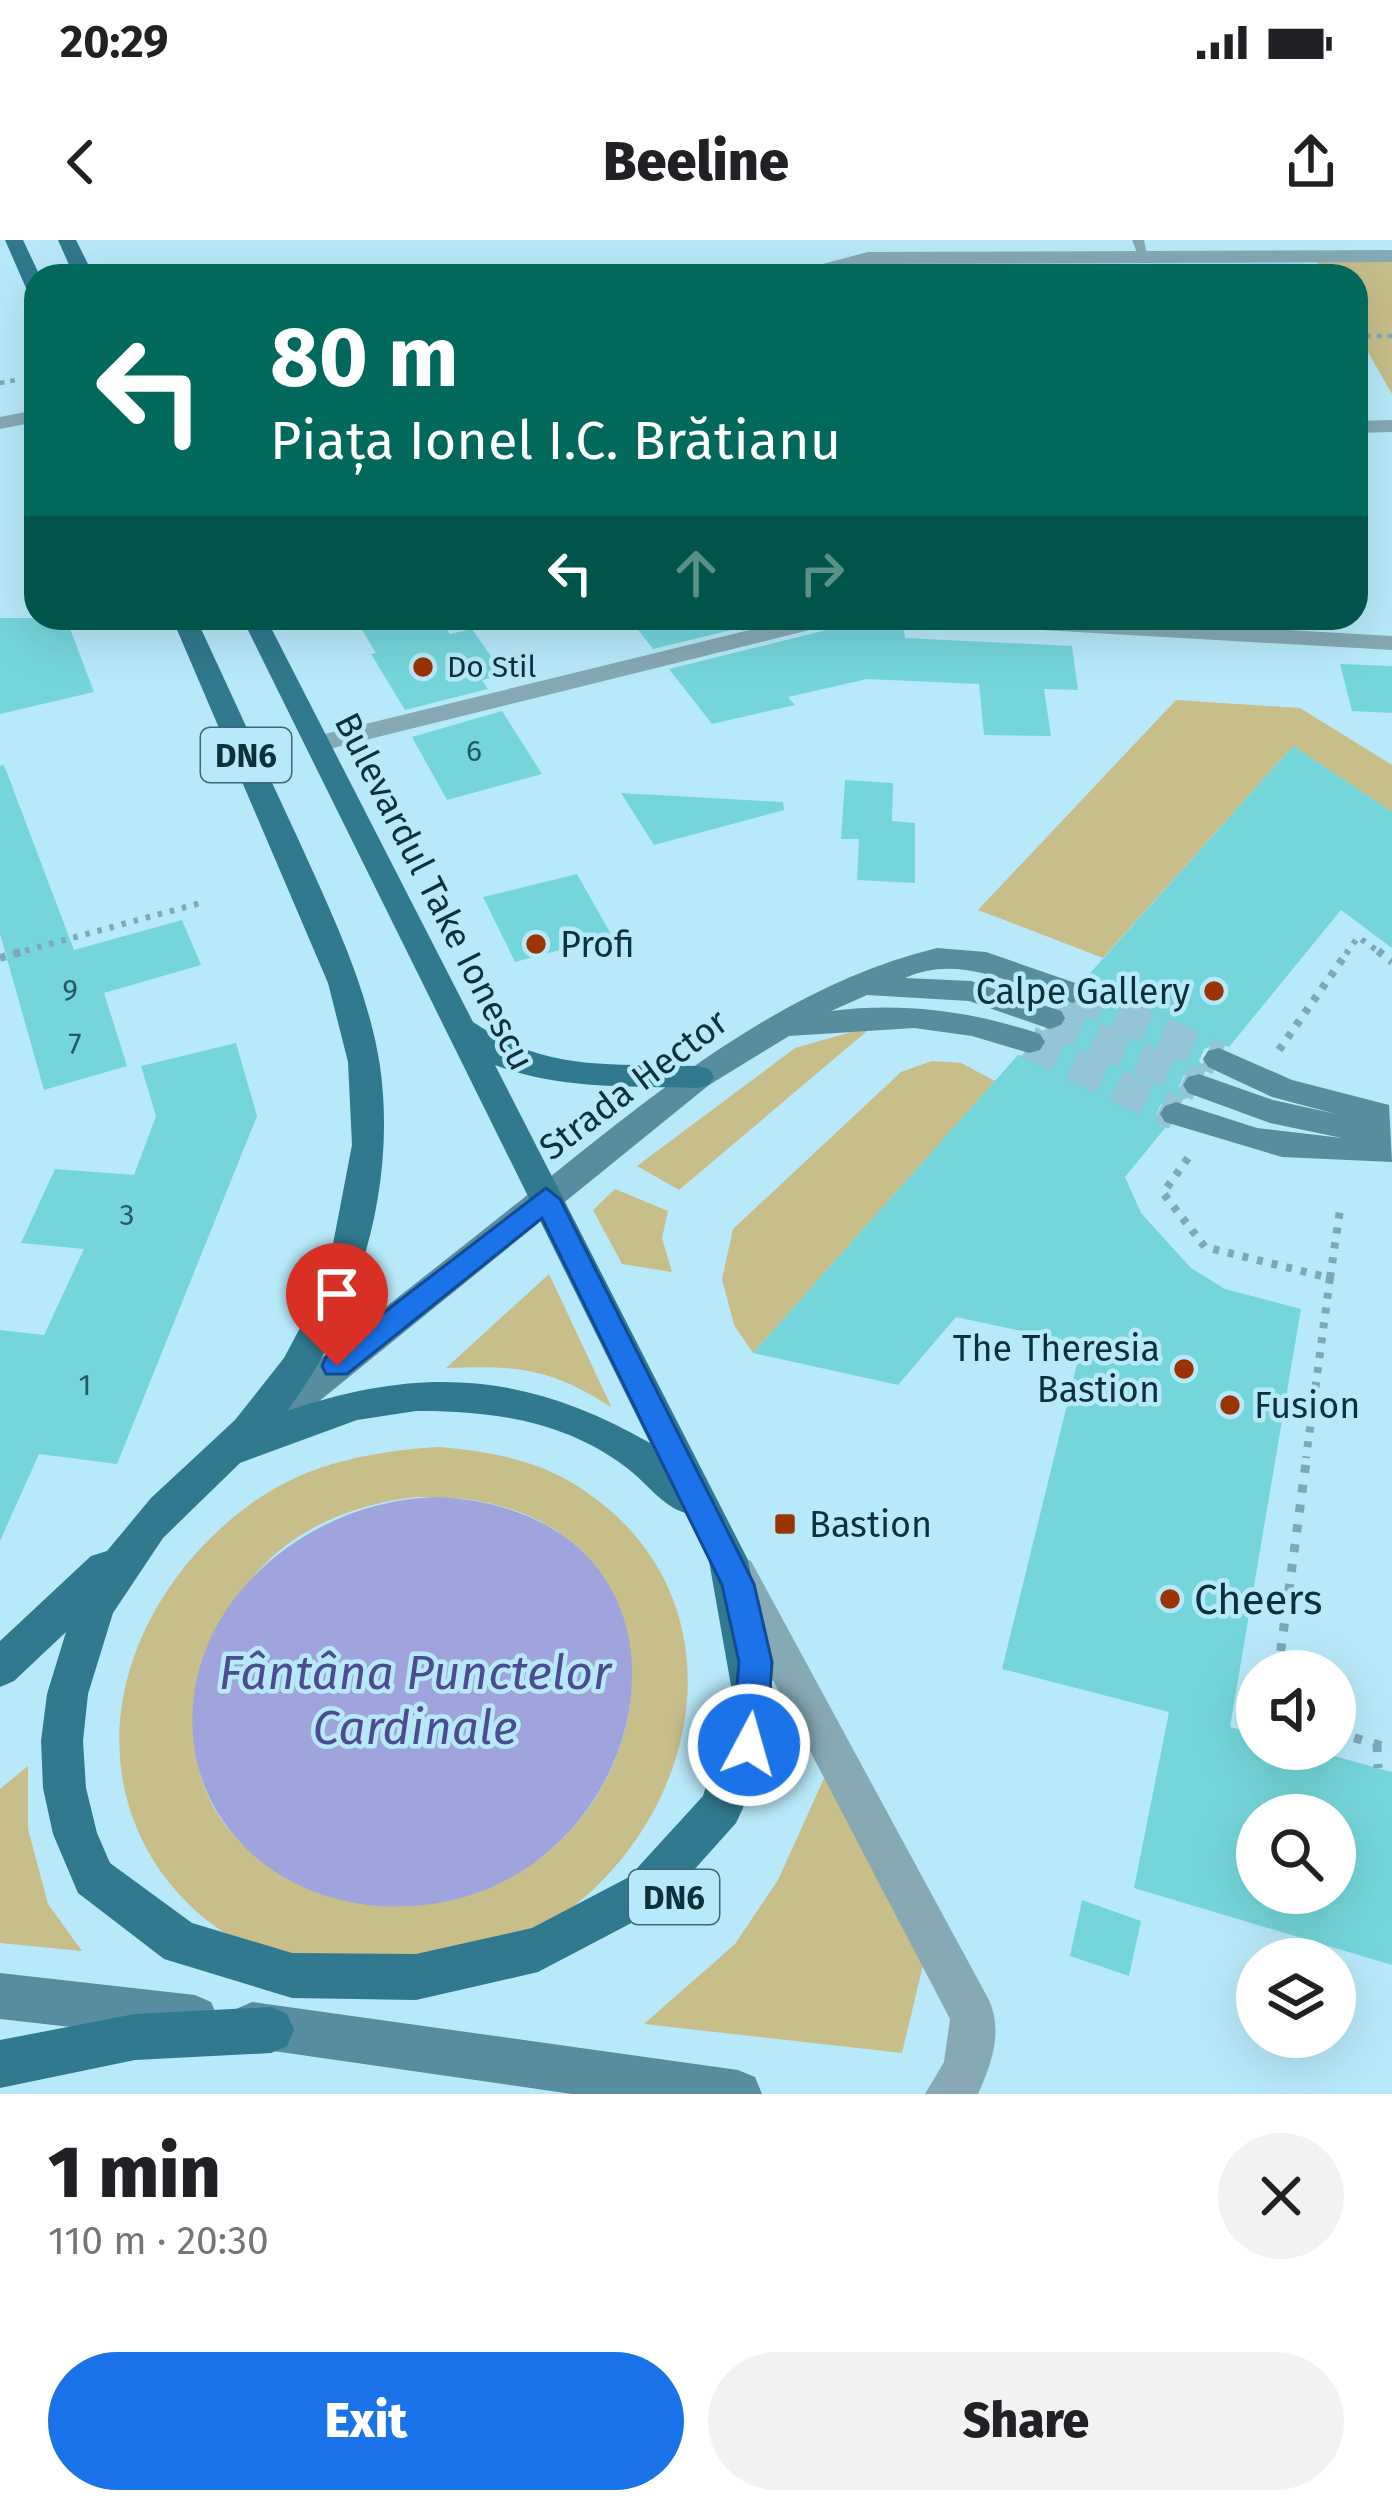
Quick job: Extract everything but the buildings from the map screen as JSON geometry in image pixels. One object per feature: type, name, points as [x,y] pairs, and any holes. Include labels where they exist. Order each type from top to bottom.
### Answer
[{"type":"main road","name":"DN6","points":[[0,1668],[273,1403],[313,1341],[338,1278],[358,1207],[368,1141],[364,1054],[330,942],[189,630]]},
{"type":"main road","name":"Bulevardul Take Ionescu","points":[[260,630],[546,1199]]},
{"type":"main road","name":"Strada Hector","points":[[180,1496],[698,1077],[814,1006],[905,966],[937,958],[986,962],[1073,992]]},
{"type":"main road","name":"Strada Hector","points":[[767,1033],[820,1022],[908,1016],[1040,1030],[971,991],[860,988]]},
{"type":"main road","points":[[447,1001],[477,1043],[525,1064],[698,1077]]},
{"type":"main road","points":[[1392,1116],[1209,1072],[1270,1114],[1332,1127],[1392,1132]]},
{"type":"main road","points":[[1176,1114],[1266,1146],[1334,1153],[1392,1150]]},
{"type":"main road","name":"DN6","points":[[546,1199],[738,1584],[752,1635],[756,1689],[749,1745],[732,1802],[704,1856],[665,1908],[602,1962]]},
{"type":"main road","name":"DN6","points":[[328,2033],[294,2028],[230,2007],[150,1954],[95,1881],[73,1826],[62,1738],[76,1652],[114,1573],[180,1496],[263,1438],[328,1411],[396,1396],[478,1394],[556,1411],[626,1445],[685,1496],[716,1537]]},
{"type":"main road","points":[[0,1996],[328,2033],[738,2094]]},
{"type":"main road","name":"DN6","points":[[0,2065],[170,2033],[257,2030],[396,2036],[496,2017]]},
{"type":"street","points":[[841,264],[868,258],[1141,249],[1392,258]]},
{"type":"street","points":[[317,744],[780,630]]},
{"type":"street","points":[[1163,630],[1392,643]]},
{"type":"street","points":[[716,1537],[973,2016],[973,2045],[959,2084],[949,2094]]},
{"type":"path","points":[[0,383],[16,380]]},
{"type":"path","points":[[0,958],[204,902]]},
{"type":"path","points":[[1279,1051],[1358,937],[1392,962]]},
{"type":"path","points":[[1188,1158],[1163,1192],[1205,1246],[1330,1278]]},
{"type":"path","points":[[1281,1650],[1340,1210]]},
{"type":"path","points":[[1252,1599],[1286,1608]]},
{"type":"path","points":[[1356,1738],[1392,1749]]},
{"type":"path","points":[[1377,1744],[1378,1768]]},
{"type":"shaded area","points":[[1302,260],[1304,264],[870,264]]},
{"type":"shaded area","points":[[1316,260],[1392,260],[1392,394],[1368,352],[1368,264],[1318,264]]},
{"type":"shaded area","points":[[1176,700],[1300,708],[1392,765],[1392,812],[1293,746],[1103,958],[978,910]]},
{"type":"shaded area","points":[[873,1026],[679,1190],[637,1166],[795,1048]]},
{"type":"shaded area","points":[[932,1061],[961,1063],[995,1081],[753,1353],[734,1325],[722,1279],[733,1229],[901,1072]]},
{"type":"shaded area","points":[[615,1189],[668,1211],[662,1238],[672,1272],[622,1264],[593,1210]]},
{"type":"shaded area","points":[[549,1274],[611,1407],[570,1384],[532,1372],[446,1368]]},
{"type":"shaded area","points":[[415,1449],[473,1451],[538,1467],[569,1481],[629,1529],[668,1586],[686,1650],[685,1716],[668,1781],[634,1842],[587,1895],[519,1941],[401,1973],[369,1976],[238,1940],[208,1921],[178,1892],[153,1860],[130,1811],[120,1760],[121,1710],[133,1661],[153,1614],[217,1532],[258,1499],[300,1476],[368,1455]],"holes":[[[418,1497],[520,1512],[589,1558],[625,1624],[630,1700],[608,1777],[558,1843],[483,1890],[386,1906],[356,1902],[308,1885],[259,1859],[225,1824],[203,1783],[194,1738],[197,1691],[211,1644],[236,1599],[285,1546],[320,1524],[358,1509]]]},
{"type":"shaded area","points":[[28,1766],[28,1829],[48,1904],[82,1951],[0,1943],[0,1789]]},
{"type":"shaded area","points":[[825,1776],[924,1961],[902,2053],[644,2024],[735,1944],[778,1880]]},
{"type":"water","name":"Fântâna Punctelor Cardinale","points":[[436,1497],[536,1520],[599,1571],[629,1640],[628,1718],[598,1793],[543,1856],[466,1897],[368,1905],[337,1899],[307,1889],[266,1865],[222,1819],[197,1762],[194,1696],[206,1649],[228,1607],[260,1570],[298,1540],[341,1518],[388,1503]]},
{"type":"tunnel","points":[[1073,993],[1219,1059]]},
{"type":"tunnel","points":[[1050,1018],[1199,1085]]},
{"type":"tunnel","points":[[1029,1042],[1176,1114]]},
{"type":"place","name":"Do Stil","points":[[423,667]]},
{"type":"place","name":"Profi","points":[[536,944]]},
{"type":"place","name":"Calpe Gallery","points":[[1214,991]]},
{"type":"place","name":"The Theresia Bastion","points":[[1184,1369]]},
{"type":"place","name":"Fusion","points":[[1230,1405]]},
{"type":"place","name":"Bastion","points":[[785,1524]]},
{"type":"place","name":"Cheers","points":[[1170,1599]]},
{"type":"route","points":[[337,1366],[546,1199],[738,1584],[755,1662],[749,1745]]}]
